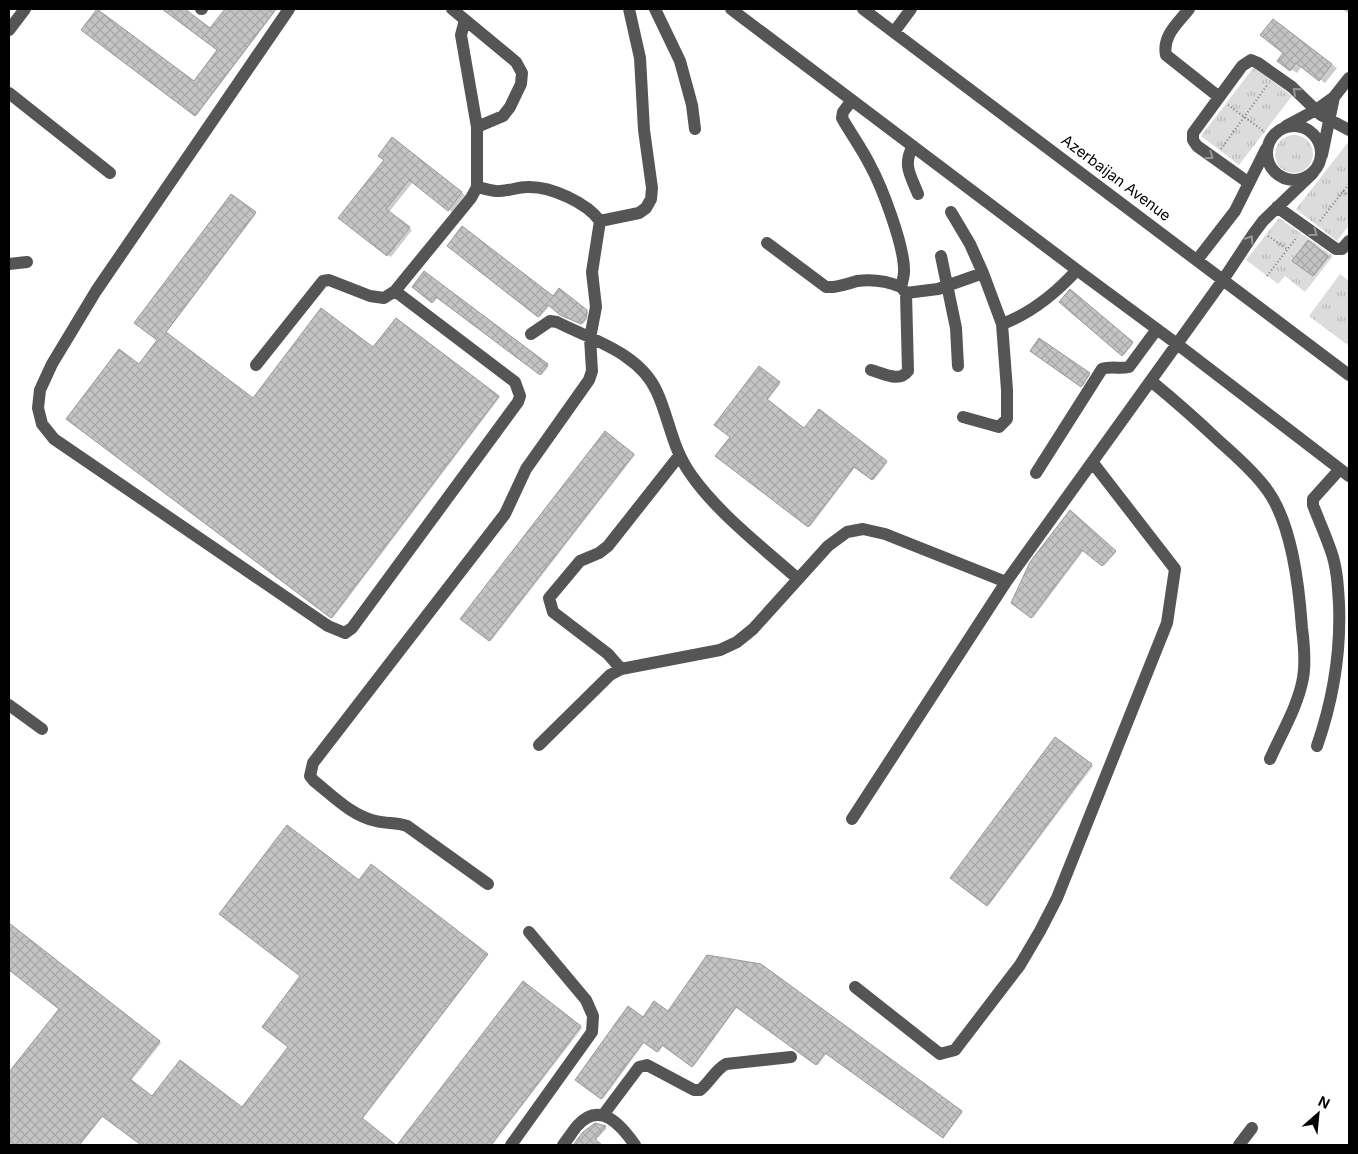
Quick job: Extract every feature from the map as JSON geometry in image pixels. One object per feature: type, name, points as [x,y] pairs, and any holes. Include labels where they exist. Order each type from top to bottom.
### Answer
[{"type":"street","points":[[9,30],[24,9]]},
{"type":"street","points":[[289,9],[96,291],[52,364],[40,390],[38,408],[42,424],[54,438],[202,541],[328,626],[345,633],[352,628],[518,402],[520,396],[515,382],[395,291]]},
{"type":"street","points":[[452,9],[516,62],[522,73],[521,84],[510,107],[503,116],[477,127]]},
{"type":"street","points":[[600,221],[639,213],[646,208],[651,199],[652,188],[644,130],[640,58],[629,9]]},
{"type":"street","points":[[655,9],[680,61],[692,105],[695,129]]},
{"type":"street","points":[[731,9],[1345,472],[1313,499],[1313,505],[1332,552],[1338,581],[1340,628],[1338,661],[1332,695],[1317,746]]},
{"type":"street","name":"Azerbaijan Avenue","points":[[864,9],[1349,375]]},
{"type":"street","points":[[894,32],[912,9]]},
{"type":"street","points":[[1188,9],[1166,38],[1164,46],[1166,55],[1222,100]]},
{"type":"street","points":[[256,364],[324,281],[329,280],[370,296],[384,298],[395,291],[471,198],[477,187],[477,127],[461,35],[465,20]]},
{"type":"street","points":[[1249,183],[1196,146],[1193,140],[1193,133],[1222,100],[1242,66],[1252,60],[1292,87],[1329,120],[1349,130]]},
{"type":"street","points":[[1197,260],[1230,217],[1249,183],[1267,137],[1316,110],[1334,97],[1349,78]]},
{"type":"street","points":[[9,93],[110,173]]},
{"type":"street","points":[[1267,137],[1268,160],[1278,176],[1284,179],[1303,179],[1316,167],[1324,149],[1334,97]]},
{"type":"street","points":[[852,100],[843,112],[842,118],[871,166],[896,231],[905,273],[904,290],[908,372],[898,378],[870,370]]},
{"type":"street","points":[[852,819],[1006,582],[1093,463],[1223,280],[1254,233],[1316,167],[1321,156],[1319,143],[1312,133],[1301,127],[1282,129]]},
{"type":"street","points":[[913,146],[906,164],[918,194]]},
{"type":"street","points":[[477,187],[499,192],[528,187],[541,188],[564,195],[586,206],[600,221]]},
{"type":"street","points":[[1278,207],[1336,249],[1342,249],[1349,241]]},
{"type":"street","points":[[951,212],[970,244],[1002,324],[1007,390],[1007,418],[998,427],[963,417]]},
{"type":"street","points":[[488,884],[407,826],[397,822],[376,821],[349,809],[314,781],[310,776],[311,769],[313,762],[505,514],[526,469],[589,380],[592,371],[590,338],[596,307],[592,272],[600,221]]},
{"type":"street","points":[[767,243],[826,287],[836,288],[858,281],[881,281],[904,290],[938,289],[982,273]]},
{"type":"street","points":[[941,256],[956,328],[958,366]]},
{"type":"street","points":[[9,264],[27,262]]},
{"type":"street","points":[[1002,324],[1050,298],[1077,270]]},
{"type":"street","points":[[531,334],[550,321],[557,322],[630,358],[642,368],[651,379],[657,392],[679,456],[693,477],[729,517],[798,578]]},
{"type":"street","points":[[1036,474],[1102,369],[1108,367],[1129,368],[1157,329]]},
{"type":"street","points":[[1151,381],[1241,460],[1265,487],[1276,506],[1287,535],[1295,568],[1301,618],[1304,675],[1299,694],[1270,758]]},
{"type":"street","points":[[622,669],[608,654],[553,612],[549,598],[580,561],[599,553],[608,546],[679,456]]},
{"type":"street","points":[[855,987],[940,1054],[955,1050],[1020,965],[1057,898],[1167,624],[1175,569],[1093,463]]},
{"type":"street","points":[[539,745],[610,675],[622,669],[720,650],[737,642],[753,629],[828,546],[847,532],[863,529],[885,534],[1006,582]]},
{"type":"street","points":[[9,705],[42,730]]},
{"type":"street","points":[[511,1145],[592,1032],[593,1016],[586,1000],[529,932]]},
{"type":"street","points":[[603,1115],[638,1067],[644,1065],[648,1065],[694,1090],[700,1090],[708,1084],[720,1067],[726,1064],[791,1057]]},
{"type":"street","points":[[563,1145],[577,1126],[585,1118],[594,1114],[603,1115],[616,1122],[635,1145]]},
{"type":"street","points":[[1239,1145],[1252,1128]]},
{"type":"path","points":[[1220,150],[1271,80]]},
{"type":"path","points":[[1222,100],[1267,137]]},
{"type":"path","points":[[1317,226],[1349,184]]},
{"type":"path","points":[[1344,191],[1349,196]]},
{"type":"path","points":[[1267,276],[1300,233]]},
{"type":"path","points":[[1266,234],[1287,250]]},
{"type":"green space","points":[[1254,67],[1292,96],[1239,165],[1201,136]]},
{"type":"green space","points":[[1294,135],[1308,140],[1313,154],[1308,168],[1294,173],[1280,168],[1275,154],[1280,140]]},
{"type":"green space","points":[[1349,141],[1349,225],[1337,241],[1296,209]]},
{"type":"green space","points":[[1279,218],[1333,256],[1305,292],[1285,276],[1278,284],[1246,260]]},
{"type":"green space","points":[[1340,274],[1349,281],[1349,346],[1309,316]]},
{"type":"building","points":[[97,9],[194,81],[217,50],[162,9],[185,9],[210,28],[225,9],[276,9],[195,116],[81,30]]},
{"type":"building","points":[[1273,19],[1332,64],[1319,81],[1296,63],[1290,71],[1277,61],[1283,53],[1260,35]]},
{"type":"building","points":[[392,137],[462,192],[448,211],[409,180],[386,209],[410,227],[387,256],[338,218],[384,160],[378,156]]},
{"type":"building","points":[[231,194],[256,212],[166,332],[253,398],[321,308],[373,347],[396,318],[499,396],[331,618],[66,419],[119,349],[139,364],[157,340],[134,323]]},
{"type":"building","points":[[462,226],[553,296],[559,288],[587,310],[586,318],[581,324],[560,315],[548,305],[538,317],[447,246]]},
{"type":"building","points":[[1308,240],[1328,256],[1313,276],[1292,261]]},
{"type":"building","points":[[424,271],[548,364],[540,375],[436,297],[432,303],[412,287]]},
{"type":"building","points":[[1070,289],[1133,342],[1122,356],[1059,302]]},
{"type":"building","points":[[1039,338],[1090,373],[1081,387],[1030,351]]},
{"type":"building","points":[[759,366],[780,382],[767,399],[804,428],[819,409],[887,461],[872,480],[854,467],[808,527],[715,456],[730,437],[714,425]]},
{"type":"building","points":[[605,431],[634,454],[489,641],[460,619]]},
{"type":"building","points":[[1070,510],[1116,551],[1102,566],[1082,550],[1031,618],[1011,603],[1030,562]]},
{"type":"building","points":[[1055,737],[1092,764],[987,906],[950,878]]},
{"type":"building","points":[[287,825],[359,880],[371,864],[488,954],[362,1118],[396,1145],[141,1145],[102,1116],[79,1145],[9,1145],[9,1072],[59,1009],[9,970],[9,923],[160,1041],[130,1079],[152,1096],[180,1060],[242,1107],[288,1047],[262,1027],[300,976],[219,914]]},
{"type":"building","points":[[707,955],[761,964],[962,1111],[943,1138],[825,1053],[816,1065],[736,1007],[692,1067],[662,1045],[657,1052],[643,1042],[601,1099],[575,1080],[628,1006],[643,1017],[654,1001],[668,1011]]},
{"type":"building","points":[[523,981],[581,1026],[491,1145],[397,1145]]},
{"type":"building","points":[[595,1123],[606,1126],[595,1139],[602,1145],[573,1145],[583,1132]]}]
